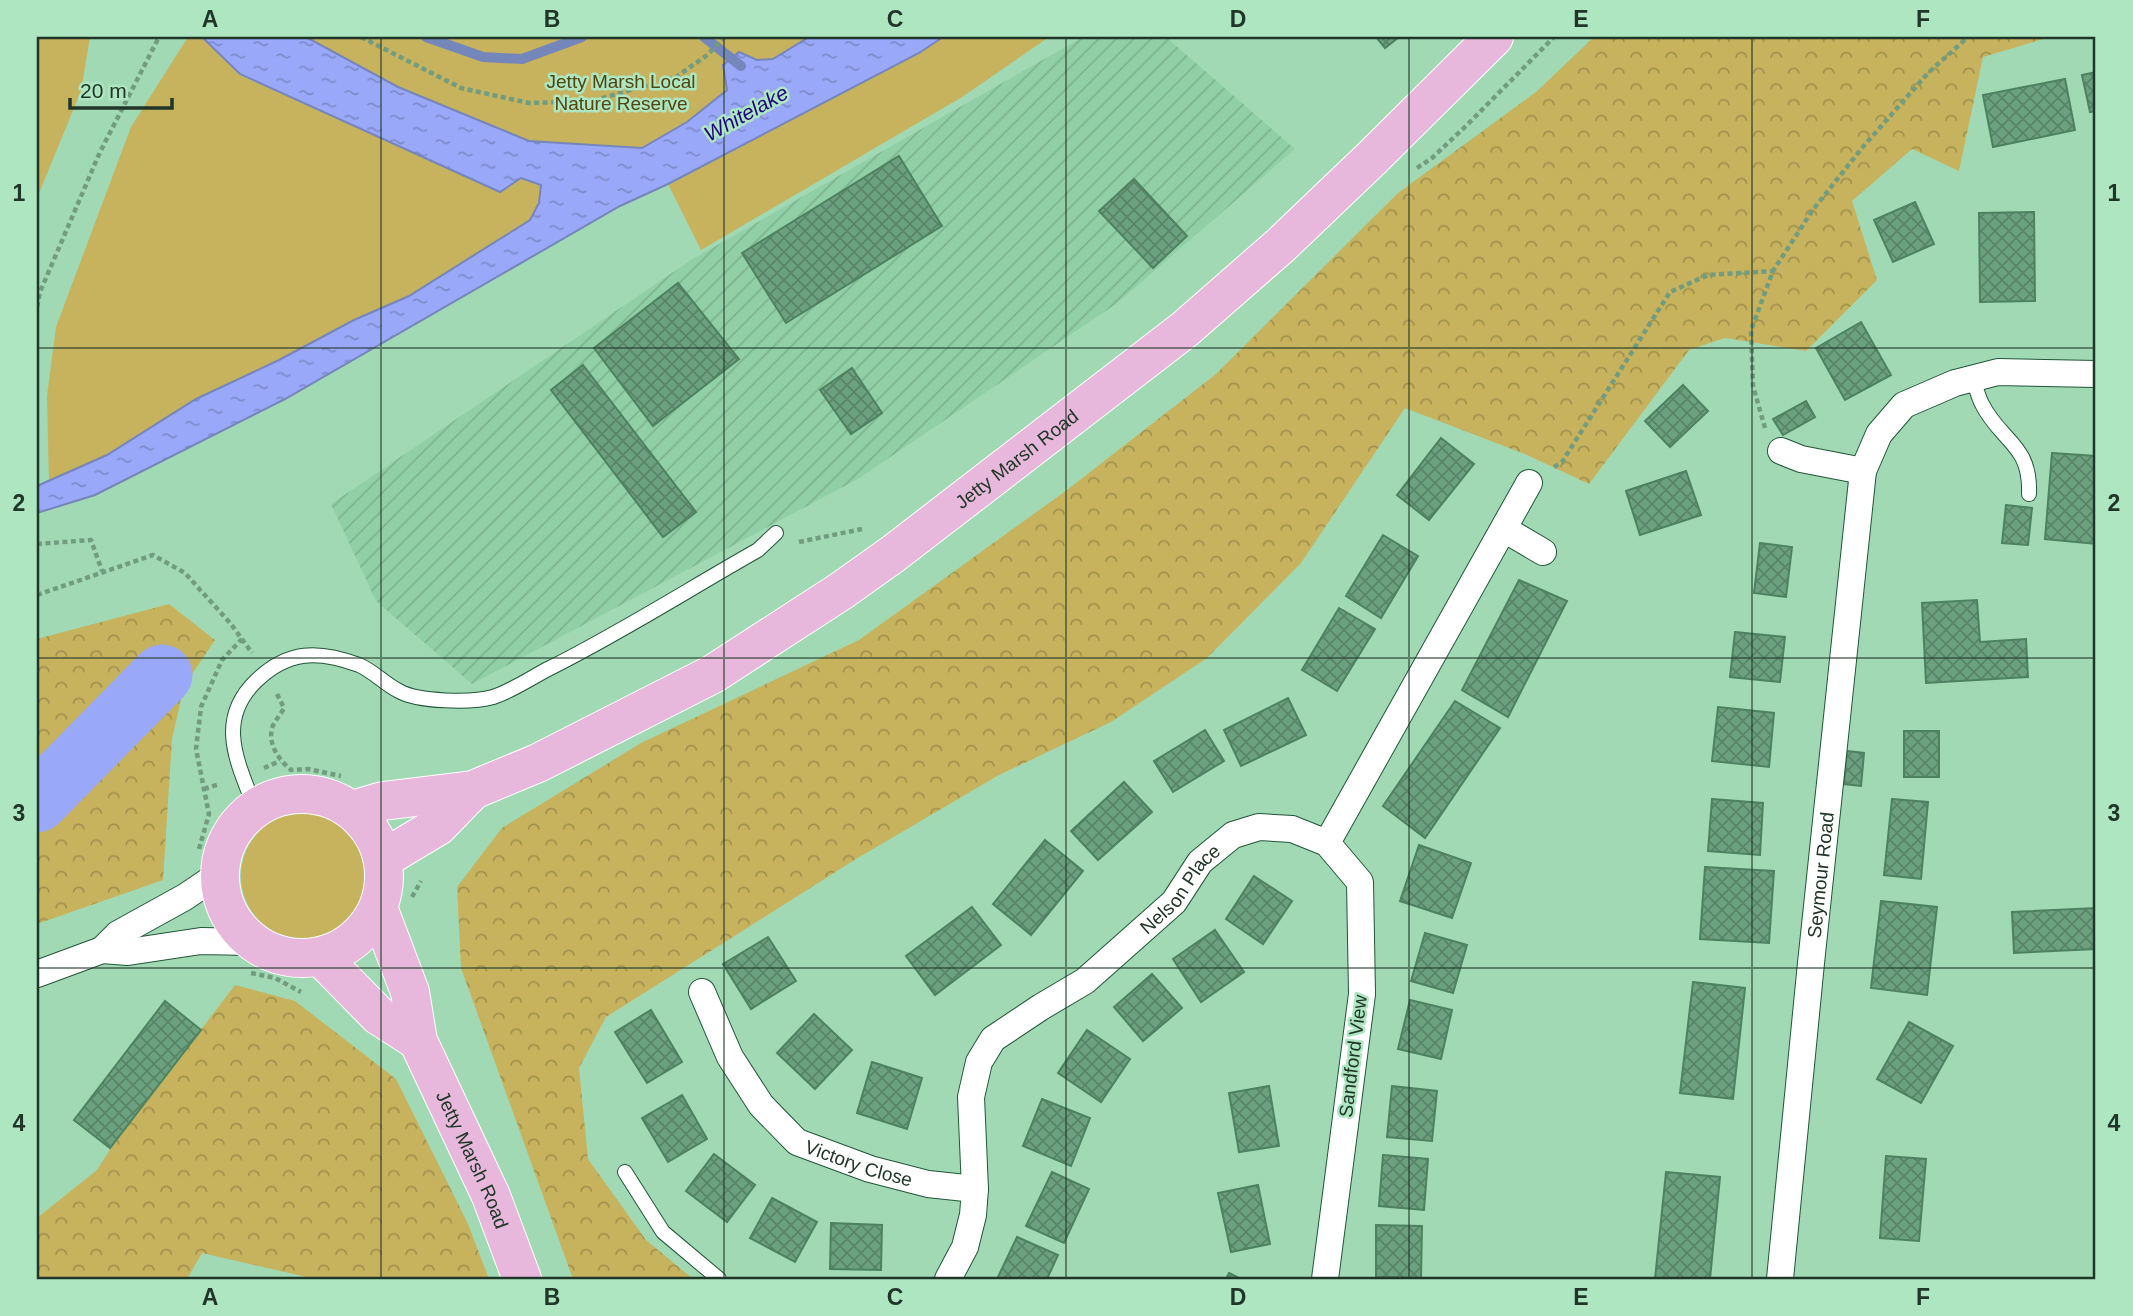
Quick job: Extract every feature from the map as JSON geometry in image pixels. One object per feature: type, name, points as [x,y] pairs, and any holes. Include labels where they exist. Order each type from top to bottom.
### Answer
[{"type":"main road","name":"Jetty Marsh Road","points":[[353,810],[383,801],[473,789],[538,763],[713,674],[841,591],[1185,329],[1281,245],[1494,37]]},
{"type":"main road","name":"Jetty Marsh Road","points":[[383,859],[439,826],[473,789]]},
{"type":"main road","points":[[304,793],[330,798],[353,810],[367,824],[378,841],[383,859],[385,885],[395,909],[355,940],[321,957],[303,960],[284,958],[266,951],[245,956],[208,864],[224,849],[236,826],[255,808],[278,797],[304,793]]},
{"type":"main road","name":"Jetty Marsh Road","points":[[395,909],[418,1041],[491,1196],[522,1279]]},
{"type":"main road","points":[[321,957],[379,1016],[418,1041]]},
{"type":"street","name":"Seymour Road","points":[[1780,1279],[1863,471],[1879,433],[1904,404],[1955,383],[1998,372],[2096,374]]},
{"type":"street","points":[[1781,451],[1801,459],[1863,471]]},
{"type":"street","points":[[1327,843],[1530,483]]},
{"type":"street","points":[[1504,529],[1543,552]]},
{"type":"street","name":"Nelson Place","points":[[948,1279],[965,1247],[973,1215],[975,1189],[971,1097],[979,1062],[993,1039],[1085,981],[1174,902],[1200,862],[1233,835],[1259,827],[1292,829],[1327,843]]},
{"type":"street","name":"Sandford View","points":[[1325,1279],[1362,994],[1360,882],[1327,843]]},
{"type":"street","points":[[102,950],[118,934],[185,897],[208,864]]},
{"type":"street","points":[[37,974],[102,950],[128,952],[201,940],[245,956]]},
{"type":"street","name":"Victory Close","points":[[702,992],[730,1057],[761,1105],[797,1142],[870,1169],[928,1184],[975,1189]]},
{"type":"lane","points":[[1973,378],[1982,404],[2019,449],[2030,474],[2029,494]]},
{"type":"lane","points":[[255,808],[233,752],[232,724],[244,692],[282,661],[308,654],[360,666],[401,693],[433,701],[492,697],[608,639],[758,550],[776,533]]},
{"type":"lane","points":[[625,1172],[663,1232],[719,1279]]},
{"type":"path","points":[[37,307],[40,292],[100,152],[159,37]]},
{"type":"path","points":[[361,37],[461,88],[529,103],[592,102],[676,77],[706,56],[724,38]]},
{"type":"path","points":[[1781,451],[1765,430],[1753,386],[1751,330],[1773,271],[1812,211],[1862,148],[1928,73],[1968,37]]},
{"type":"path","points":[[1530,483],[1562,462],[1670,292],[1709,275],[1773,271]]},
{"type":"path","points":[[758,550],[876,526],[893,554]]},
{"type":"path","points":[[37,544],[91,540],[102,571]]},
{"type":"path","points":[[37,595],[153,555],[185,573],[242,639],[222,660],[201,707],[196,749],[209,814],[208,864]]},
{"type":"path","points":[[395,909],[412,898],[424,876]]},
{"type":"path","points":[[245,956],[275,978],[308,996]]},
{"type":"shaded area","points":[[1083,37],[1166,37],[1295,149],[1116,304],[858,479],[472,684],[376,601],[331,504],[691,260]]},
{"type":"green space","points":[[90,37],[81,91],[37,198],[37,38]]},
{"type":"green space","points":[[188,37],[202,37],[240,75],[500,192],[521,178],[542,185],[539,203],[530,220],[409,296],[354,320],[279,360],[196,399],[107,455],[49,483],[47,396],[56,327],[131,127]]},
{"type":"green space","name":"Jetty Marsh Local Nature Reserve","points":[[306,37],[809,37],[773,59],[757,60],[727,90],[687,122],[642,148],[529,141],[398,87]]},
{"type":"green space","name":"Jetty Marsh Local Nature Reserve","points":[[943,37],[1049,37],[962,97],[701,250],[668,184],[919,53]]},
{"type":"green space","points":[[1594,37],[2050,37],[1983,57],[1959,171],[1912,149],[1852,201],[1877,280],[1806,351],[1725,338],[1689,350],[1589,484],[1527,455],[1405,408],[1301,563],[1207,658],[1111,722],[999,775],[856,859],[606,1017],[579,1068],[588,1159],[646,1240],[693,1279],[573,1279],[461,968],[457,887],[502,828],[641,743],[859,640],[1067,490],[1216,374],[1398,193],[1536,92]]},
{"type":"green space","points":[[169,604],[215,640],[184,686],[172,739],[163,880],[37,924],[37,639]]},
{"type":"green space","points":[[305,812],[329,817],[350,831],[364,852],[369,876],[364,900],[350,921],[329,935],[305,940],[281,935],[260,921],[246,900],[241,876],[246,852],[260,831],[281,817]]},
{"type":"green space","points":[[235,985],[295,1001],[396,1079],[468,1224],[489,1279],[315,1279],[202,1253],[187,1279],[37,1279],[37,1218],[97,1170]]},
{"type":"water","name":"Whitelake","points":[[202,37],[306,37],[398,87],[529,141],[642,148],[687,122],[727,90],[723,65],[739,52],[757,60],[773,59],[809,37],[943,37],[919,53],[668,184],[620,206],[285,399],[95,495],[37,513],[37,486],[107,455],[196,399],[279,360],[354,320],[409,296],[530,220],[539,203],[541,185],[521,178],[500,192],[240,74]]},
{"type":"building","points":[[1376,37],[1399,37],[1385,48]]},
{"type":"building","points":[[2096,72],[2096,111],[2090,112],[2082,75]]},
{"type":"building","points":[[2065,79],[2075,130],[1993,147],[1983,95]]},
{"type":"building","points":[[899,156],[942,226],[786,323],[742,253]]},
{"type":"building","points":[[1134,179],[1187,236],[1153,268],[1099,211]]},
{"type":"building","points":[[1915,202],[1934,244],[1893,262],[1874,220]]},
{"type":"building","points":[[2034,212],[2035,301],[1980,302],[1979,213]]},
{"type":"building","points":[[678,283],[739,359],[653,426],[594,348]]},
{"type":"building","points":[[1861,322],[1891,375],[1845,400],[1816,348]]},
{"type":"building","points":[[583,365],[696,512],[663,537],[551,390]]},
{"type":"building","points":[[852,368],[882,413],[851,434],[820,390]]},
{"type":"building","points":[[1683,385],[1708,411],[1670,447],[1645,421]]},
{"type":"building","points":[[1806,401],[1815,417],[1783,435],[1773,419]]},
{"type":"building","points":[[1441,438],[1474,464],[1429,520],[1397,495]]},
{"type":"building","points":[[2052,453],[2096,456],[2096,544],[2045,539]]},
{"type":"building","points":[[1686,471],[1701,515],[1640,535],[1626,491]]},
{"type":"building","points":[[2006,505],[2032,508],[2028,545],[2002,543]]},
{"type":"building","points":[[1383,535],[1418,556],[1381,618],[1346,596]]},
{"type":"building","points":[[1760,543],[1792,547],[1786,597],[1754,593]]},
{"type":"building","points":[[1519,580],[1567,601],[1508,717],[1462,690]]},
{"type":"building","points":[[1977,600],[1980,642],[2026,639],[2028,677],[1926,683],[1922,603]]},
{"type":"building","points":[[1339,608],[1375,629],[1337,691],[1302,670]]},
{"type":"building","points":[[1735,632],[1785,637],[1780,682],[1730,677]]},
{"type":"building","points":[[1288,698],[1306,735],[1241,766],[1224,730]]},
{"type":"building","points":[[1455,701],[1500,728],[1425,838],[1383,806]]},
{"type":"building","points":[[1718,707],[1774,713],[1769,767],[1712,761]]},
{"type":"building","points":[[1205,730],[1224,761],[1173,792],[1154,761]]},
{"type":"building","points":[[1904,731],[1939,731],[1939,777],[1904,777]]},
{"type":"building","points":[[1847,751],[1864,753],[1861,786],[1844,784]]},
{"type":"building","points":[[1124,782],[1152,812],[1098,860],[1071,831]]},
{"type":"building","points":[[1712,799],[1763,803],[1760,855],[1708,851]]},
{"type":"building","points":[[1892,799],[1928,802],[1921,879],[1884,875]]},
{"type":"building","points":[[1045,840],[1083,871],[1031,935],[993,904]]},
{"type":"building","points":[[1419,845],[1471,863],[1452,918],[1400,901]]},
{"type":"building","points":[[1705,867],[1774,871],[1769,943],[1700,939]]},
{"type":"building","points":[[1254,876],[1292,901],[1263,944],[1226,919]]},
{"type":"building","points":[[1881,901],[1937,907],[1927,995],[1871,988]]},
{"type":"building","points":[[972,907],[1001,945],[935,995],[906,956]]},
{"type":"building","points":[[2096,908],[2096,949],[2014,953],[2012,912]]},
{"type":"building","points":[[1215,930],[1244,972],[1201,1002],[1173,959]]},
{"type":"building","points":[[1425,933],[1467,945],[1453,993],[1411,981]]},
{"type":"building","points":[[768,937],[796,981],[751,1009],[723,964]]},
{"type":"building","points":[[1152,974],[1182,1008],[1143,1041],[1114,1007]]},
{"type":"building","points":[[1693,982],[1745,988],[1733,1099],[1680,1093]]},
{"type":"building","points":[[1410,1000],[1452,1010],[1441,1059],[1398,1049]]},
{"type":"building","points":[[165,1001],[201,1030],[110,1148],[74,1120]]},
{"type":"building","points":[[651,1010],[682,1062],[647,1083],[615,1032]]},
{"type":"building","points":[[814,1014],[852,1050],[815,1089],[777,1053]]},
{"type":"building","points":[[1909,1022],[1953,1046],[1921,1103],[1877,1079]]},
{"type":"building","points":[[1087,1030],[1130,1059],[1101,1102],[1058,1073]]},
{"type":"building","points":[[872,1062],[922,1078],[907,1129],[857,1113]]},
{"type":"building","points":[[1269,1086],[1279,1146],[1239,1152],[1229,1093]]},
{"type":"building","points":[[1392,1086],[1437,1091],[1432,1141],[1387,1137]]},
{"type":"building","points":[[682,1095],[707,1139],[668,1162],[642,1118]]},
{"type":"building","points":[[1042,1099],[1090,1118],[1071,1166],[1023,1146]]},
{"type":"building","points":[[714,1154],[755,1185],[727,1222],[686,1191]]},
{"type":"building","points":[[1383,1155],[1428,1159],[1424,1210],[1379,1206]]},
{"type":"building","points":[[1886,1156],[1926,1159],[1919,1241],[1880,1238]]},
{"type":"building","points":[[1052,1172],[1089,1189],[1064,1243],[1026,1226]]},
{"type":"building","points":[[1666,1172],[1720,1177],[1710,1279],[1655,1279]]},
{"type":"building","points":[[1258,1185],[1270,1244],[1231,1252],[1218,1193]]},
{"type":"building","points":[[772,1198],[817,1222],[795,1262],[750,1238]]},
{"type":"building","points":[[831,1223],[882,1225],[881,1270],[830,1269]]},
{"type":"building","points":[[1376,1225],[1422,1226],[1421,1278],[1376,1277]]},
{"type":"building","points":[[1017,1237],[1058,1255],[1047,1279],[997,1279]]},
{"type":"building","points":[[1229,1273],[1241,1279],[1226,1279]]},
{"type":"waterway","points":[[426,37],[483,57],[522,59],[582,37]]},
{"type":"waterway","points":[[704,37],[741,66]]},
{"type":"waterway","points":[[37,802],[162,675]]}]
